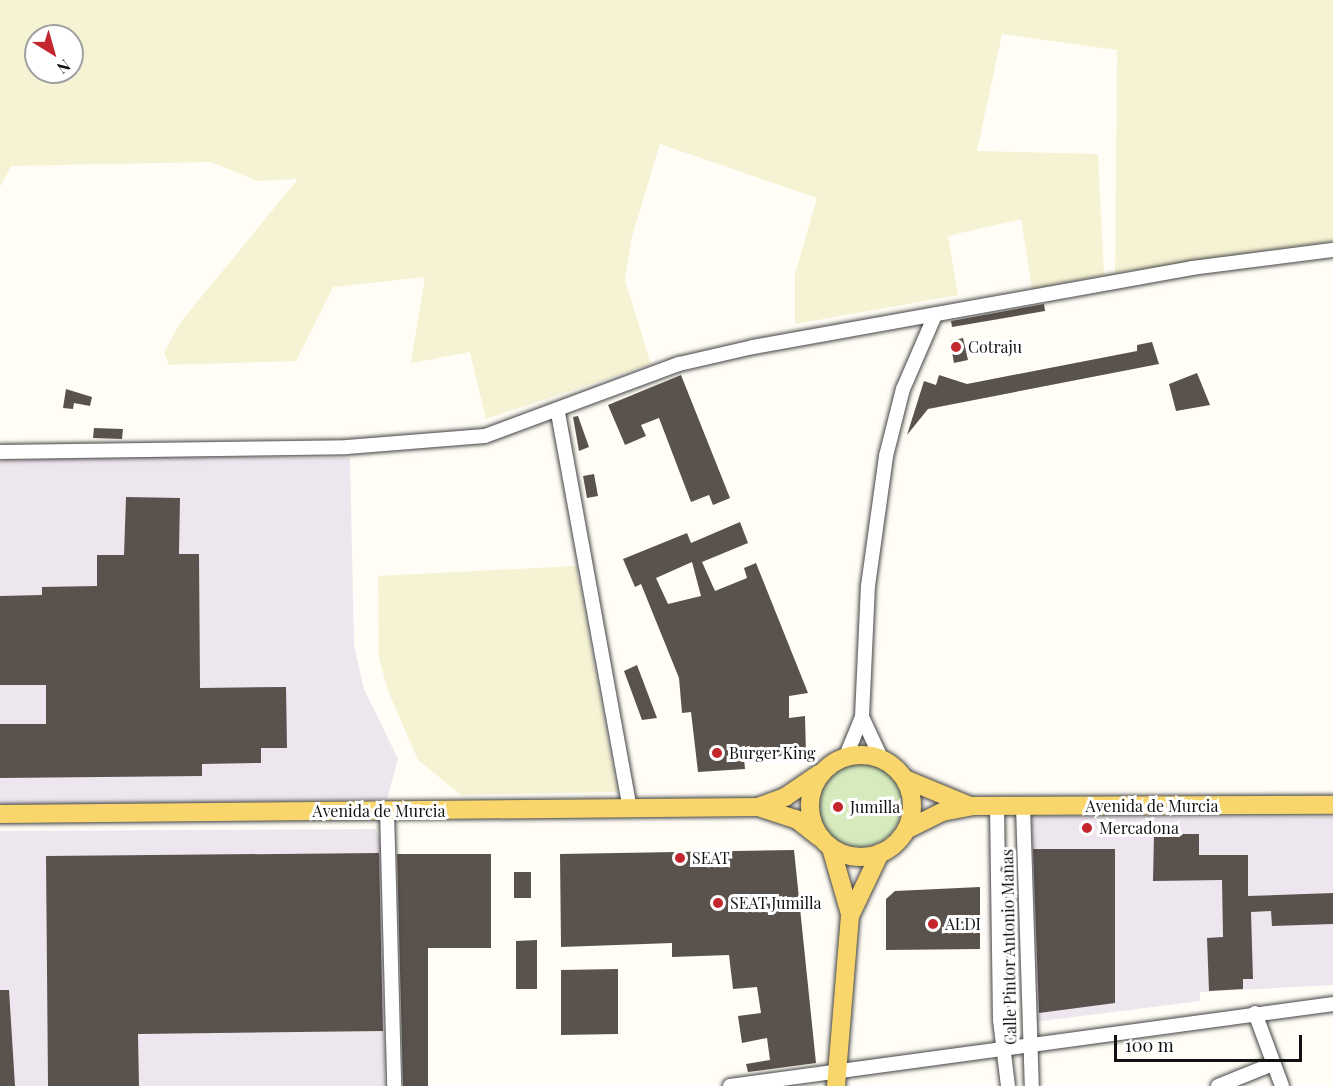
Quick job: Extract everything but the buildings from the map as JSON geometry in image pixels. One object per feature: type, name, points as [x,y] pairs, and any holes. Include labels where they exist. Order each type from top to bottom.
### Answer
[{"type":"main road","points":[[837,1078],[850,916],[880,853],[906,830],[911,795],[905,779],[881,758],[846,756],[822,772],[809,804],[825,842],[850,916]]},
{"type":"main road","name":"Avenida de Murcia","points":[[758,807],[785,797],[822,772]]},
{"type":"main road","name":"Avenida de Murcia","points":[[905,779],[972,806]]},
{"type":"main road","name":"Avenida de Murcia","points":[[906,830],[942,812],[972,806],[1333,805]]},
{"type":"main road","name":"Avenida de Murcia","points":[[0,814],[758,807],[796,819],[825,842]]},
{"type":"main road","points":[[825,842],[846,855],[880,853]]},
{"type":"street","points":[[0,452],[347,447],[485,436],[558,413],[680,364],[1192,268],[1333,250]]},
{"type":"street","points":[[846,756],[862,717],[868,586],[883,472],[903,389],[935,315]]},
{"type":"street","points":[[558,413],[630,809]]},
{"type":"street","points":[[862,717],[881,758]]},
{"type":"street","name":"Calle Pintor Antonio Mañas","points":[[997,806],[1002,1048],[1008,1086]]},
{"type":"street","name":"Calle Pintor Antonio Mañas","points":[[1023,806],[1027,1045],[1032,1086]]},
{"type":"street","points":[[387,810],[394,1086]]},
{"type":"street","points":[[730,1086],[837,1078],[1002,1048],[1333,1004]]},
{"type":"street","points":[[1255,1013],[1282,1086]]},
{"type":"street","points":[[1218,1086],[1273,1064]]},
{"type":"shaded area","points":[[0,0],[1333,0],[1333,241],[1115,273],[1117,50],[1002,34],[977,151],[1098,154],[1104,275],[1032,289],[1021,219],[948,236],[958,295],[795,324],[795,274],[817,198],[660,144],[631,240],[625,280],[651,364],[486,419],[470,352],[411,363],[425,277],[333,287],[296,361],[169,365],[164,353],[180,323],[298,179],[257,181],[211,162],[11,166],[0,187]]},
{"type":"shaded area","points":[[115,456],[350,458],[354,646],[364,689],[398,759],[387,799],[0,807],[0,461]]},
{"type":"shaded area","points":[[576,566],[617,792],[461,795],[418,760],[388,691],[379,659],[378,576]]},
{"type":"shaded area","points":[[1032,816],[1333,817],[1333,985],[1200,992],[1200,1001],[1034,1022]]},
{"type":"shaded area","points":[[375,829],[381,839],[385,1086],[0,1086],[0,831]]},
{"type":"green space","points":[[860,763],[876,766],[890,775],[899,789],[902,805],[899,821],[890,835],[876,844],[860,847],[844,844],[830,835],[821,821],[818,805],[821,789],[830,775],[844,766]]},
{"type":"place","name":"Cotraju","points":[[956,347]]},
{"type":"place","name":"Burger King","points":[[717,753]]},
{"type":"place","name":"Jumilla","points":[[838,807]]},
{"type":"place","name":"Mercadona","points":[[1087,828]]},
{"type":"place","name":"SEAT","points":[[680,858]]},
{"type":"place","name":"SEAT Jumilla","points":[[718,903]]},
{"type":"place","name":"ALDI","points":[[933,924]]}]
